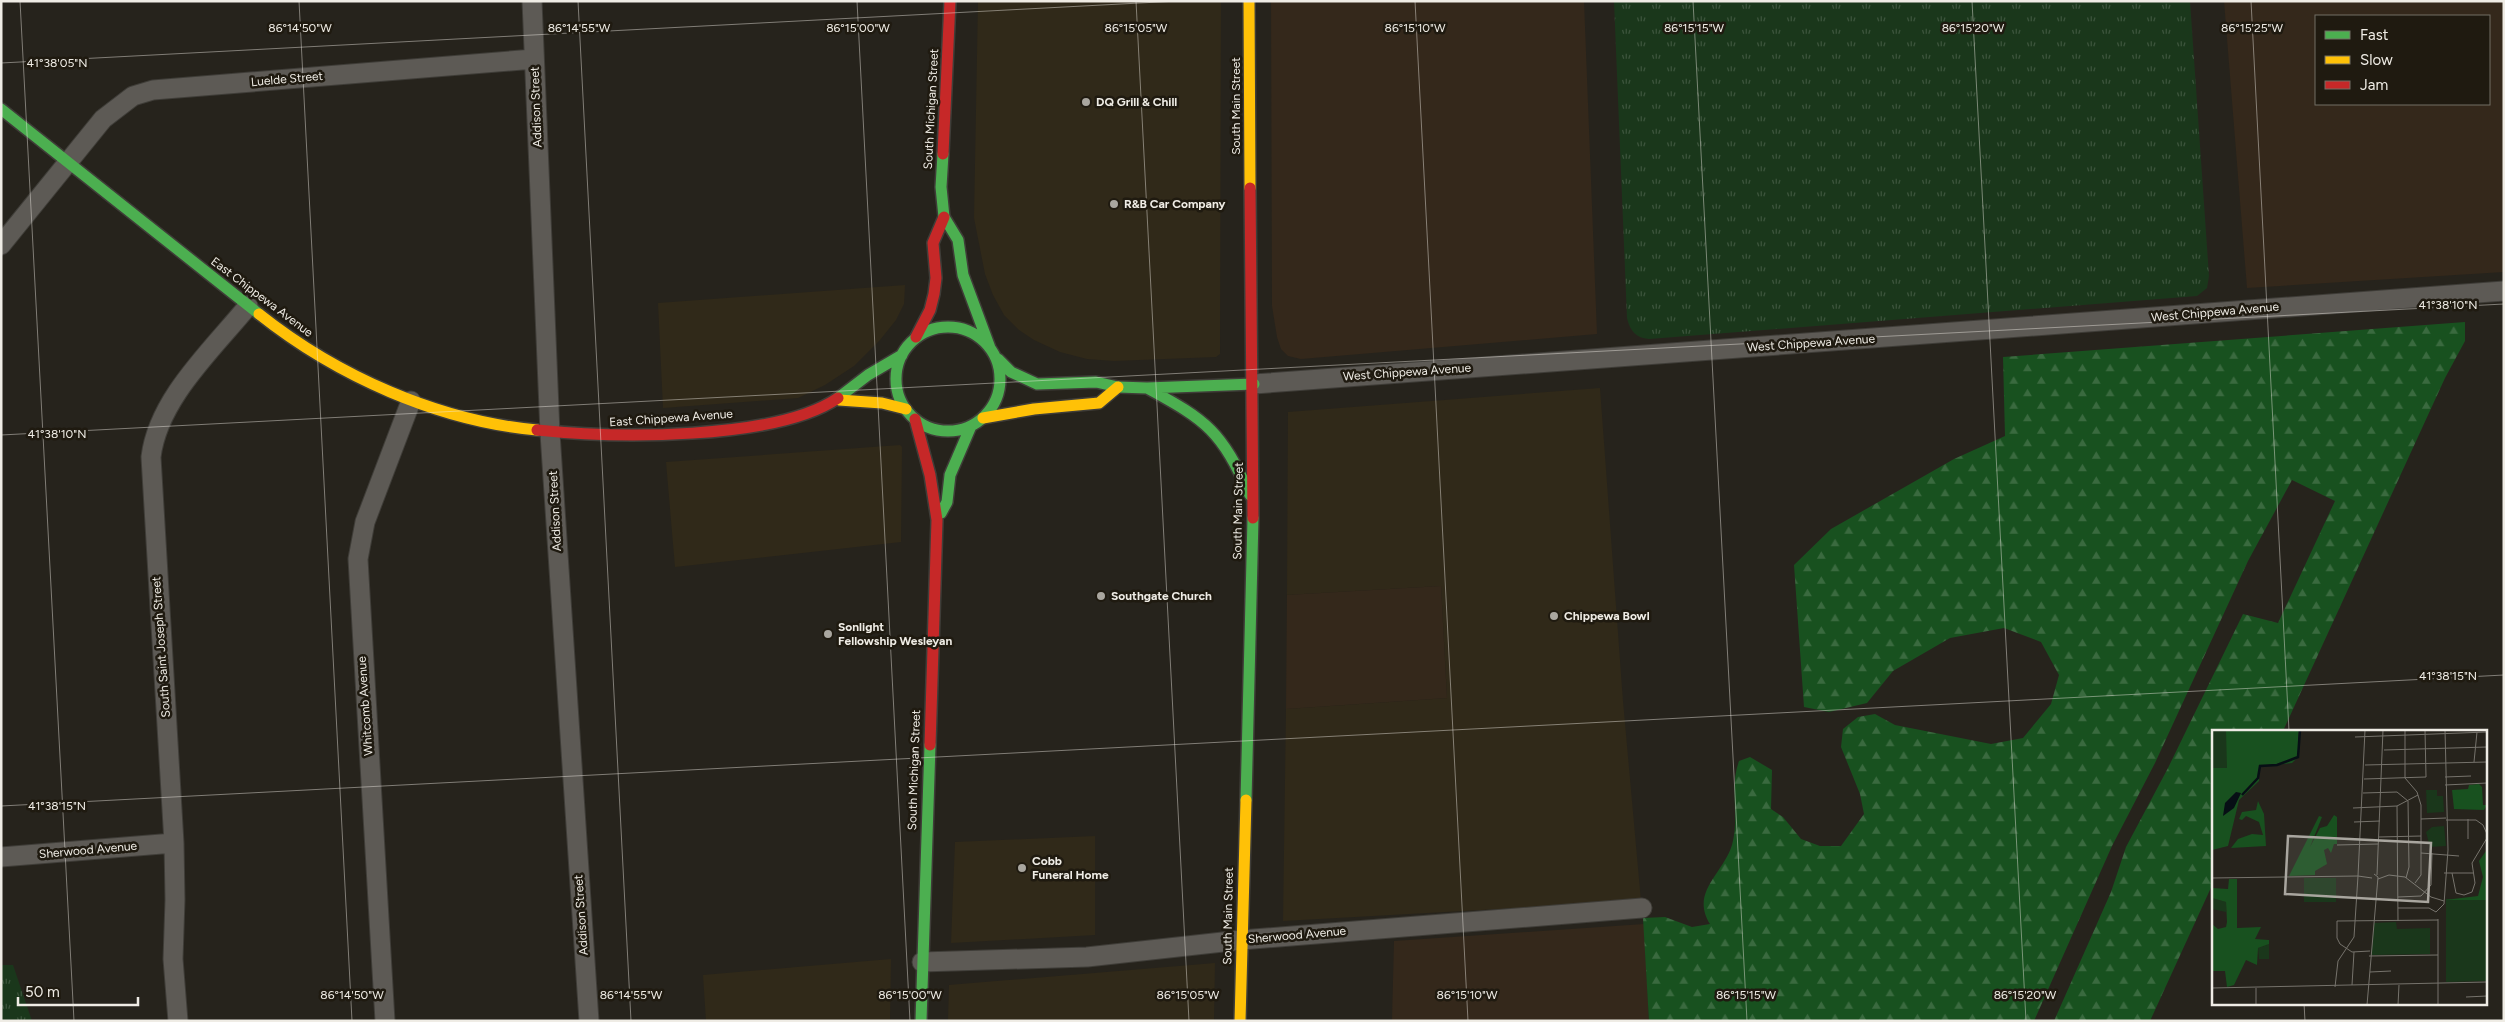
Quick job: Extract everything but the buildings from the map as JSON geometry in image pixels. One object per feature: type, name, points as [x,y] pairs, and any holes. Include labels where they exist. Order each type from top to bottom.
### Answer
[{"type":"main road","name":"South Michigan Street","points":[[950,1],[941,187],[944,217],[958,240],[963,274],[974,309],[990,348]]},
{"type":"main road","name":"South Main Street","points":[[1240,1021],[1253,500],[1254,384],[1250,1]]},
{"type":"main road","name":"East Chippewa Avenue","points":[[1,109],[248,306],[316,354],[351,375],[411,401],[472,419],[550,433],[623,437],[710,431],[782,421],[838,400],[862,378],[902,354]]},
{"type":"main road","name":"South Michigan Street","points":[[916,337],[930,310],[934,294],[936,278],[933,243],[944,217]]},
{"type":"main road","points":[[984,418],[996,401],[1000,388],[998,359],[990,348],[978,336],[962,329],[946,327],[929,331],[916,337],[902,354],[897,368],[896,382],[899,396],[906,410],[915,420],[928,427],[942,431],[957,430],[971,426],[984,418],[1099,403],[1118,387]]},
{"type":"main road","name":"West Chippewa Avenue","points":[[998,359],[1011,372],[1038,384],[1058,385],[1096,382],[1118,387],[1146,388],[1254,384]]},
{"type":"main road","points":[[1146,388],[1201,419],[1211,428],[1230,453],[1253,500]]},
{"type":"main road","name":"East Chippewa Avenue","points":[[838,400],[882,403],[906,410]]},
{"type":"main road","name":"South Michigan Street","points":[[915,420],[930,475],[937,520],[921,1021]]},
{"type":"main road","name":"South Michigan Street","points":[[937,520],[947,502],[950,475],[959,449],[971,426]]},
{"type":"street","name":"Addison Street","points":[[532,1],[550,433],[589,1021]]},
{"type":"street","name":"Luelde Street","points":[[1,245],[103,119],[133,96],[153,90],[534,59]]},
{"type":"street","name":"West Chippewa Avenue","points":[[1254,384],[2504,291]]},
{"type":"street","name":"South Saint Joseph Street","points":[[178,1021],[173,959],[174,843],[151,482],[153,437],[162,416],[178,392],[248,306]]},
{"type":"street","name":"Whitcomb Avenue","points":[[385,1021],[358,559],[365,522],[411,401]]},
{"type":"street","name":"Sherwood Avenue","points":[[1,857],[174,843]]},
{"type":"street","name":"Sherwood Avenue","points":[[922,962],[1087,957],[1241,940],[1642,908]]},
{"type":"shaded area","points":[[978,1],[1221,1],[1220,354],[1216,357],[1114,361],[1087,359],[1060,352],[1034,340],[1019,330],[1004,315],[993,295],[985,274],[974,218]]},
{"type":"shaded area","points":[[1271,1],[1584,1],[1597,334],[1301,359],[1288,356],[1281,349],[1272,306]]},
{"type":"shaded area","points":[[2224,1],[2504,1],[2504,272],[2247,288]]},
{"type":"shaded area","points":[[905,285],[904,304],[896,320],[880,340],[854,366],[825,385],[798,398],[663,408],[658,303]]},
{"type":"shaded area","points":[[1600,388],[1623,701],[1641,901],[1283,921],[1286,709],[1447,698],[1441,586],[1287,595],[1288,412]]},
{"type":"shaded area","points":[[900,445],[902,447],[901,542],[675,567],[666,462]]},
{"type":"shaded area","points":[[1441,586],[1447,698],[1286,709],[1287,595]]},
{"type":"shaded area","points":[[1095,836],[1095,935],[951,943],[955,842]]},
{"type":"shaded area","points":[[1644,924],[1649,1021],[1392,1021],[1394,941]]},
{"type":"shaded area","points":[[891,959],[890,1021],[706,1021],[703,975]]},
{"type":"shaded area","points":[[1215,963],[1214,1021],[948,1021],[949,985]]},
{"type":"green space","points":[[1614,1],[2190,1],[2209,276],[2207,288],[2197,296],[1649,339],[1640,337],[1632,330],[1627,318]]},
{"type":"green space","points":[[2465,322],[2465,341],[2445,378],[2283,730],[2212,730],[2212,885],[2150,1021],[2054,1021],[2111,892],[2126,847],[2168,768],[2243,614],[2278,623],[2335,501],[2292,480],[2248,561],[2155,763],[2112,846],[2034,1021],[1649,1021],[1643,918],[1665,917],[1692,927],[1710,924],[1705,913],[1704,902],[1710,883],[1728,855],[1732,845],[1735,824],[1735,782],[1739,761],[1750,757],[1772,770],[1771,809],[1783,817],[1801,839],[1820,846],[1841,846],[1864,814],[1860,794],[1841,747],[1843,729],[1858,717],[1875,714],[1895,725],[1991,744],[2023,738],[2051,704],[2059,675],[2041,642],[2004,628],[1950,638],[1893,671],[1867,703],[1829,712],[1804,707],[1794,565],[1831,529],[1954,459],[2005,436],[2003,357]]},
{"type":"green space","points":[[1,965],[13,965],[32,1021],[1,1021]]},
{"type":"traffic: fast","points":[[1,109],[259,314]]},
{"type":"traffic: fast","points":[[943,154],[941,187],[944,217],[958,240],[963,275],[990,348]]},
{"type":"traffic: fast","points":[[948,327],[968,331],[985,342],[996,359],[1000,379],[996,399],[985,416],[968,427],[948,431],[928,427],[911,416],[900,399],[896,379],[900,359],[911,342],[928,331],[948,327]]},
{"type":"traffic: fast","points":[[838,398],[868,375],[902,355]]},
{"type":"traffic: fast","points":[[998,359],[1011,372],[1037,384],[1096,382],[1118,387],[1147,388],[1254,384]]},
{"type":"traffic: fast","points":[[1147,388],[1199,419],[1210,430],[1230,456],[1250,495]]},
{"type":"traffic: fast","points":[[941,513],[947,502],[950,475],[971,426]]},
{"type":"traffic: fast","points":[[1246,800],[1253,518]]},
{"type":"traffic: fast","points":[[921,1021],[930,745]]},
{"type":"traffic: slow","points":[[1249,1],[1250,188]]},
{"type":"traffic: slow","points":[[259,314],[321,357],[355,376],[390,392],[426,406],[463,417],[537,430]]},
{"type":"traffic: slow","points":[[983,418],[1034,409],[1099,403],[1118,387]]},
{"type":"traffic: slow","points":[[839,400],[882,403],[906,409]]},
{"type":"traffic: slow","points":[[1240,1021],[1246,800]]},
{"type":"traffic: jam","points":[[943,154],[950,1]]},
{"type":"traffic: jam","points":[[1250,188],[1253,518]]},
{"type":"traffic: jam","points":[[916,337],[930,310],[934,294],[936,278],[933,243],[944,217]]},
{"type":"traffic: jam","points":[[537,430],[569,433],[649,435],[735,429],[775,422],[810,412],[838,398]]},
{"type":"traffic: jam","points":[[915,419],[930,475],[937,520],[930,745]]},
{"type":"place","name":"DQ Grill & Chill","points":[[1086,102]]},
{"type":"place","name":"R&B Car Company","points":[[1114,204]]},
{"type":"place","name":"Southgate Church","points":[[1101,596]]},
{"type":"place","name":"Chippewa Bowl","points":[[1554,616]]},
{"type":"place","name":"Sonlight Fellowship Wesleyan","points":[[828,634]]},
{"type":"place","name":"Cobb Funeral Home","points":[[1022,868]]}]
